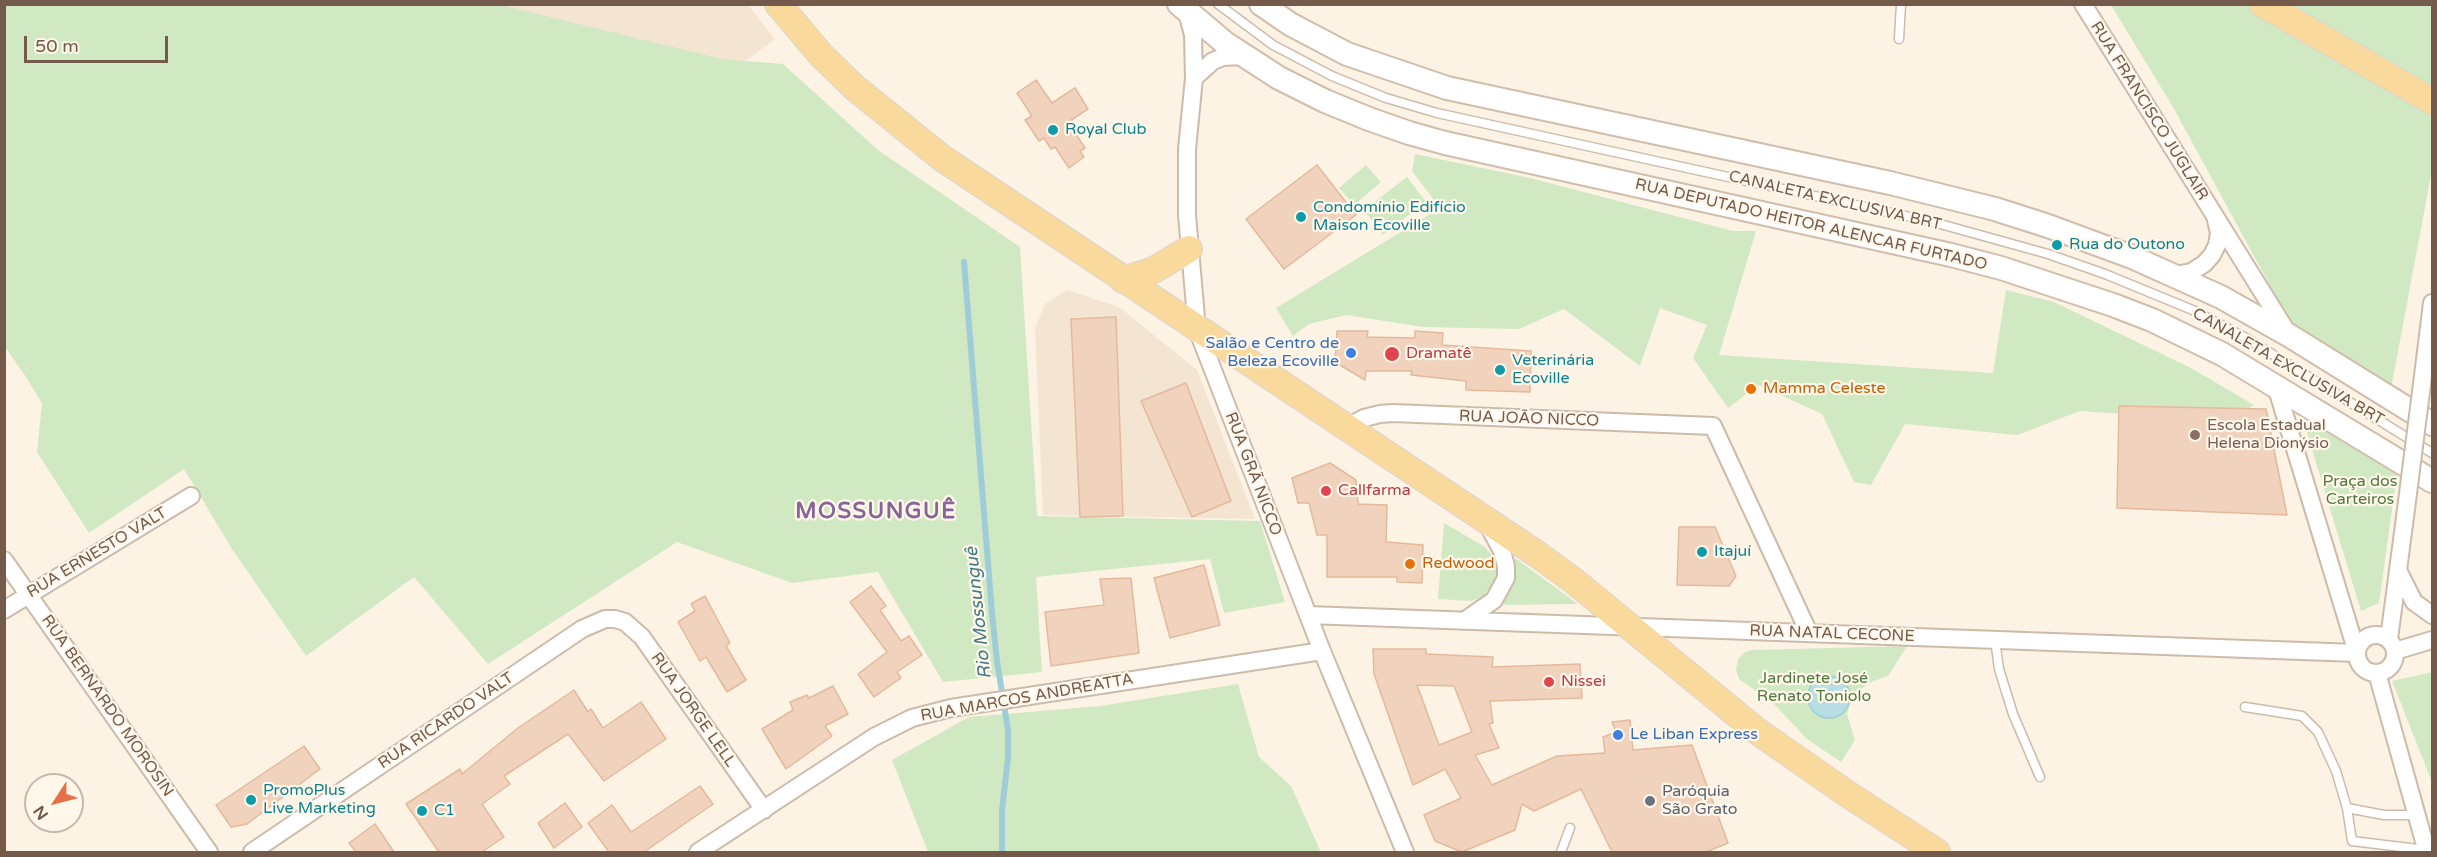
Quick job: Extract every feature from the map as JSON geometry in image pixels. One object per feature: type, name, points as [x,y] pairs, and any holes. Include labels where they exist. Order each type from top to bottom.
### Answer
[{"type":"main road","points":[[2263,4],[2433,101]]},
{"type":"main road","points":[[784,9],[821,55],[855,88],[911,135],[1123,280],[1482,517],[1574,581],[1757,731],[1936,852]]},
{"type":"main road","points":[[1123,280],[1154,270],[1189,249]]},
{"type":"street","points":[[1261,4],[1290,24],[1347,54],[1447,88],[1880,181],[1984,206],[2048,226],[2175,275],[2221,297],[2290,336],[2433,424]]},
{"type":"street","name":"RUA FRANCISCO JUGLAIR","points":[[2083,4],[2290,336]]},
{"type":"street","name":"RUA DEPUTADO HEITOR ALENCAR FURTADO","points":[[1183,8],[1243,56],[1325,101],[1409,133],[1445,143],[1951,255],[2064,288],[2152,320],[2222,354],[2433,481]]},
{"type":"street","name":"RUA GRÃ NICCO","points":[[1183,8],[1193,35],[1194,78],[1186,181],[1189,249],[1197,329],[1322,651],[1405,852]]},
{"type":"street","points":[[1194,78],[1213,61],[1223,57],[1243,56]]},
{"type":"street","name":"RUA FRANCISCO JUGLAIR","points":[[2175,275],[2191,272],[2204,264],[2212,255],[2219,233],[2215,216]]},
{"type":"street","points":[[2276,386],[2358,659],[2365,669],[2377,673],[2389,668],[2395,657],[2392,645],[2398,569],[2433,303]]},
{"type":"street","name":"RUA JOÃO NICCO","points":[[1347,427],[1364,418],[1393,413],[1713,426],[1809,633]]},
{"type":"street","name":"RUA ERNESTO VALT","points":[[4,610],[191,496]]},
{"type":"street","points":[[1464,621],[1494,600],[1506,578],[1502,551],[1482,517]]},
{"type":"street","name":"RUA BERNARDO MOROSIN","points":[[4,560],[209,852]]},
{"type":"street","points":[[2398,569],[2414,602],[2433,615]]},
{"type":"street","name":"RUA NATAL CECONE","points":[[1308,615],[2357,653]]},
{"type":"street","name":"RUA RICARDO VALT","points":[[252,852],[582,629],[605,619],[615,619]]},
{"type":"street","name":"RUA JORGE LELL","points":[[615,619],[625,622],[642,637],[764,810]]},
{"type":"street","points":[[2357,653],[2361,641],[2378,634],[2392,645],[2433,640]]},
{"type":"street","name":"RUA MARCOS ANDREATTA","points":[[698,852],[894,726],[930,712],[1322,651]]},
{"type":"street","points":[[2377,673],[2427,851]]},
{"type":"lane","name":"CANALETA EXCLUSIVA BRT","points":[[1218,4],[1273,45],[1332,76],[1386,98],[1437,113],[1933,222],[2048,254],[2105,274],[2195,311],[2246,338],[2433,453]]},
{"type":"lane","points":[[1899,39],[1901,4]]},
{"type":"lane","points":[[1995,640],[1999,669],[2013,714],[2040,777]]},
{"type":"lane","points":[[2245,707],[2302,716],[2318,732],[2336,771],[2352,841],[2427,851]]},
{"type":"lane","points":[[2346,808],[2384,815],[2416,815]]},
{"type":"lane","points":[[1561,852],[1570,828]]},
{"type":"shaded area","points":[[481,5],[748,5],[775,39],[738,67]]},
{"type":"shaded area","points":[[1067,290],[1119,307],[1197,370],[1255,519],[1043,515],[1035,328],[1045,304]]},
{"type":"green space","points":[[4,5],[501,5],[722,59],[783,64],[878,150],[1020,247],[1037,516],[1260,521],[1285,602],[1224,613],[1210,559],[1036,577],[1042,672],[943,682],[878,572],[792,583],[677,542],[488,664],[414,577],[306,656],[232,549],[184,469],[89,533],[37,452],[42,403],[5,347]]},
{"type":"green space","points":[[2111,5],[2432,5],[2432,170],[2390,394],[2292,326],[2174,109]]},
{"type":"green space","points":[[1415,154],[1530,178],[1733,231],[1756,231],[1719,355],[1993,373],[2006,290],[2054,302],[2191,368],[2254,405],[2230,421],[2080,411],[2017,435],[1905,424],[1871,485],[1854,482],[1822,414],[1758,385],[1728,408],[1693,358],[1707,325],[1660,308],[1640,366],[1564,309],[1519,329],[1423,327],[1346,315],[1309,324],[1293,336],[1276,308],[1440,208],[1412,171]]},
{"type":"green space","points":[[1366,165],[1381,182],[1354,205],[1339,188]]},
{"type":"green space","points":[[1407,177],[1426,202],[1383,235],[1364,210]]},
{"type":"green space","name":"Praça dos Carteiros","points":[[2314,423],[2397,474],[2379,603],[2361,611],[2307,433]]},
{"type":"green space","points":[[1444,523],[1485,547],[1496,560],[1497,572],[1494,584],[1483,596],[1472,601],[1438,599]]},
{"type":"green space","points":[[1515,558],[1578,604],[1498,605],[1508,592],[1513,579]]},
{"type":"green space","name":"Jardinete José Renato Toniolo","points":[[1907,646],[1888,676],[1871,682],[1857,692],[1851,701],[1847,714],[1855,740],[1841,762],[1807,739],[1774,704],[1739,679],[1736,670],[1738,659],[1745,652],[1752,650]]},
{"type":"green space","points":[[2432,672],[2432,782],[2392,681]]},
{"type":"green space","points":[[1238,684],[1259,757],[1291,786],[1320,850],[1318,852],[928,852],[892,760],[969,717],[1100,706]]},
{"type":"water","points":[[1829,676],[1844,682],[1850,697],[1844,712],[1829,718],[1814,712],[1808,697],[1814,682]]},
{"type":"building","name":"Royal Club","points":[[1036,80],[1052,103],[1075,88],[1088,109],[1068,122],[1085,148],[1080,151],[1084,157],[1069,168],[1055,147],[1051,149],[1044,138],[1039,141],[1025,120],[1032,116],[1017,93]]},
{"type":"building","name":"Condomínio Edifício Maison Ecoville","points":[[1317,165],[1356,215],[1284,269],[1246,219]]},
{"type":"building","points":[[1116,317],[1123,516],[1080,517],[1071,319]]},
{"type":"building","points":[[1337,331],[1368,331],[1367,337],[1415,338],[1415,331],[1443,333],[1442,345],[1531,351],[1530,392],[1466,390],[1466,381],[1411,375],[1412,371],[1366,371],[1365,380],[1335,362]]},
{"type":"building","points":[[1186,383],[1231,501],[1192,517],[1141,401]]},
{"type":"building","name":"Escola Estadual Helena Dionýsio","points":[[2119,406],[2266,409],[2287,515],[2117,508]]},
{"type":"building","points":[[1330,463],[1356,480],[1358,504],[1387,505],[1386,542],[1423,545],[1422,583],[1397,582],[1397,577],[1327,577],[1327,535],[1317,535],[1309,503],[1298,503],[1292,478]]},
{"type":"building","name":"Itajuí","points":[[1679,527],[1715,527],[1736,576],[1729,586],[1677,585]]},
{"type":"building","points":[[1204,565],[1220,625],[1170,638],[1154,578]]},
{"type":"building","points":[[1131,578],[1139,653],[1051,666],[1045,612],[1104,605],[1100,579]]},
{"type":"building","points":[[871,586],[886,606],[880,610],[901,641],[909,636],[922,655],[897,672],[901,678],[874,697],[858,674],[887,652],[850,602]]},
{"type":"building","points":[[705,596],[730,643],[726,646],[746,680],[727,692],[706,657],[700,661],[678,622],[695,611],[691,604]]},
{"type":"building","points":[[1373,649],[1426,649],[1426,654],[1493,657],[1492,667],[1580,664],[1582,698],[1490,701],[1493,723],[1489,724],[1499,748],[1475,755],[1492,785],[1557,756],[1605,753],[1603,737],[1616,732],[1612,722],[1630,720],[1633,750],[1692,745],[1728,843],[1706,852],[1612,852],[1581,789],[1534,811],[1522,804],[1515,830],[1462,852],[1435,841],[1424,815],[1461,798],[1445,769],[1413,785],[1374,674]],"holes":[[[1417,685],[1454,686],[1472,732],[1439,745]]]},
{"type":"building","points":[[833,686],[848,714],[825,726],[832,736],[786,769],[762,729],[793,710],[790,702],[807,695],[809,698]]},
{"type":"building","points":[[574,690],[588,712],[591,709],[603,728],[641,702],[666,739],[604,781],[568,734],[504,776],[510,784],[482,804],[504,837],[482,852],[439,852],[406,804],[460,769],[462,774],[518,728]]},
{"type":"building","name":"PromoPlus Live Marketing","points":[[304,746],[320,769],[247,824],[231,827],[216,805]]},
{"type":"building","points":[[700,786],[713,804],[644,852],[609,852],[588,823],[612,805],[631,832]]},
{"type":"building","points":[[565,803],[582,827],[554,848],[538,823]]},
{"type":"building","points":[[375,824],[394,852],[356,852],[349,843]]},
{"type":"waterway","name":"Rio Mossunguê","points":[[964,262],[992,613],[1008,730],[1008,758],[1002,810],[1002,852]]},
{"type":"place","name":"Royal Club","points":[[1053,130]]},
{"type":"place","name":"Condomínio Edifício Maison Ecoville","points":[[1301,217]]},
{"type":"place","name":"Rua do Outono","points":[[2057,245]]},
{"type":"place","name":"Salão e Centro de Beleza Ecoville","points":[[1351,353]]},
{"type":"place","name":"Dramatê","points":[[1392,354]]},
{"type":"place","name":"Veterinária Ecoville","points":[[1500,370]]},
{"type":"place","name":"Mamma Celeste","points":[[1751,389]]},
{"type":"place","name":"Escola Estadual Helena Dionýsio","points":[[2195,435]]},
{"type":"place","name":"Callfarma","points":[[1326,491]]},
{"type":"place","name":"Itajuí","points":[[1702,552]]},
{"type":"place","name":"Redwood","points":[[1410,564]]},
{"type":"place","name":"Nissei","points":[[1549,682]]},
{"type":"place","name":"Le Liban Express","points":[[1618,735]]},
{"type":"place","name":"PromoPlus Live Marketing","points":[[251,800]]},
{"type":"place","name":"Paróquia São Grato","points":[[1650,801]]},
{"type":"place","name":"C1","points":[[422,811]]},
{"type":"district","name":"MOSSUNGUÊ","points":[[876,512]]}]
